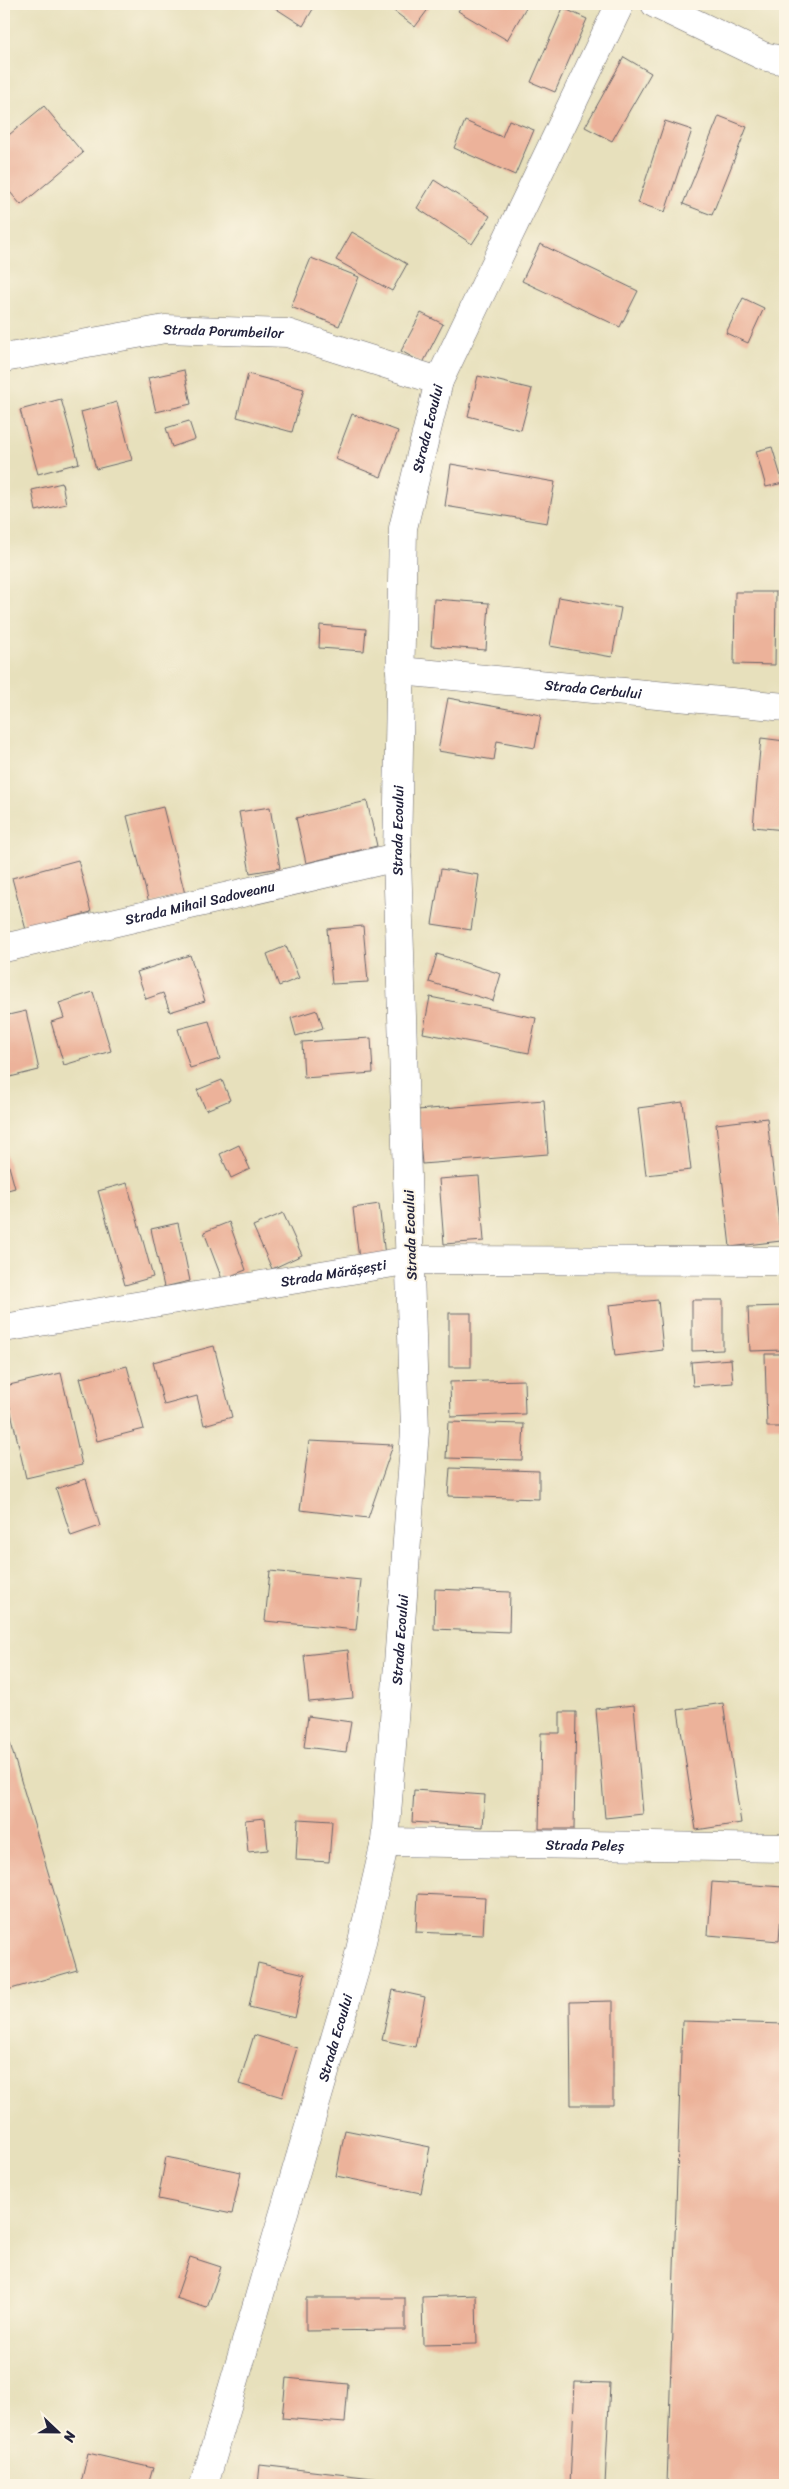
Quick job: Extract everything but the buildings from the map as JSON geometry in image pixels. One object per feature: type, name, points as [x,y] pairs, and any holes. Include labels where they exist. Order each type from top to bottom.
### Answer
[{"type":"street","name":"Strada Ecoului","points":[[204,2485],[357,1963],[386,1842],[415,1431],[397,857],[403,528],[439,381],[620,4]]},
{"type":"street","points":[[655,4],[763,56],[785,61]]},
{"type":"street","name":"Strada Porumbeilor","points":[[4,358],[165,329],[288,333],[439,381]]},
{"type":"street","name":"Strada Cerbului","points":[[400,672],[785,707]]},
{"type":"street","name":"Strada Mihail Sadoveanu","points":[[4,948],[397,857]]},
{"type":"street","name":"Strada Mărășești","points":[[4,1328],[410,1260],[785,1261]]},
{"type":"street","name":"Strada Peleș","points":[[386,1842],[785,1848]]}]
